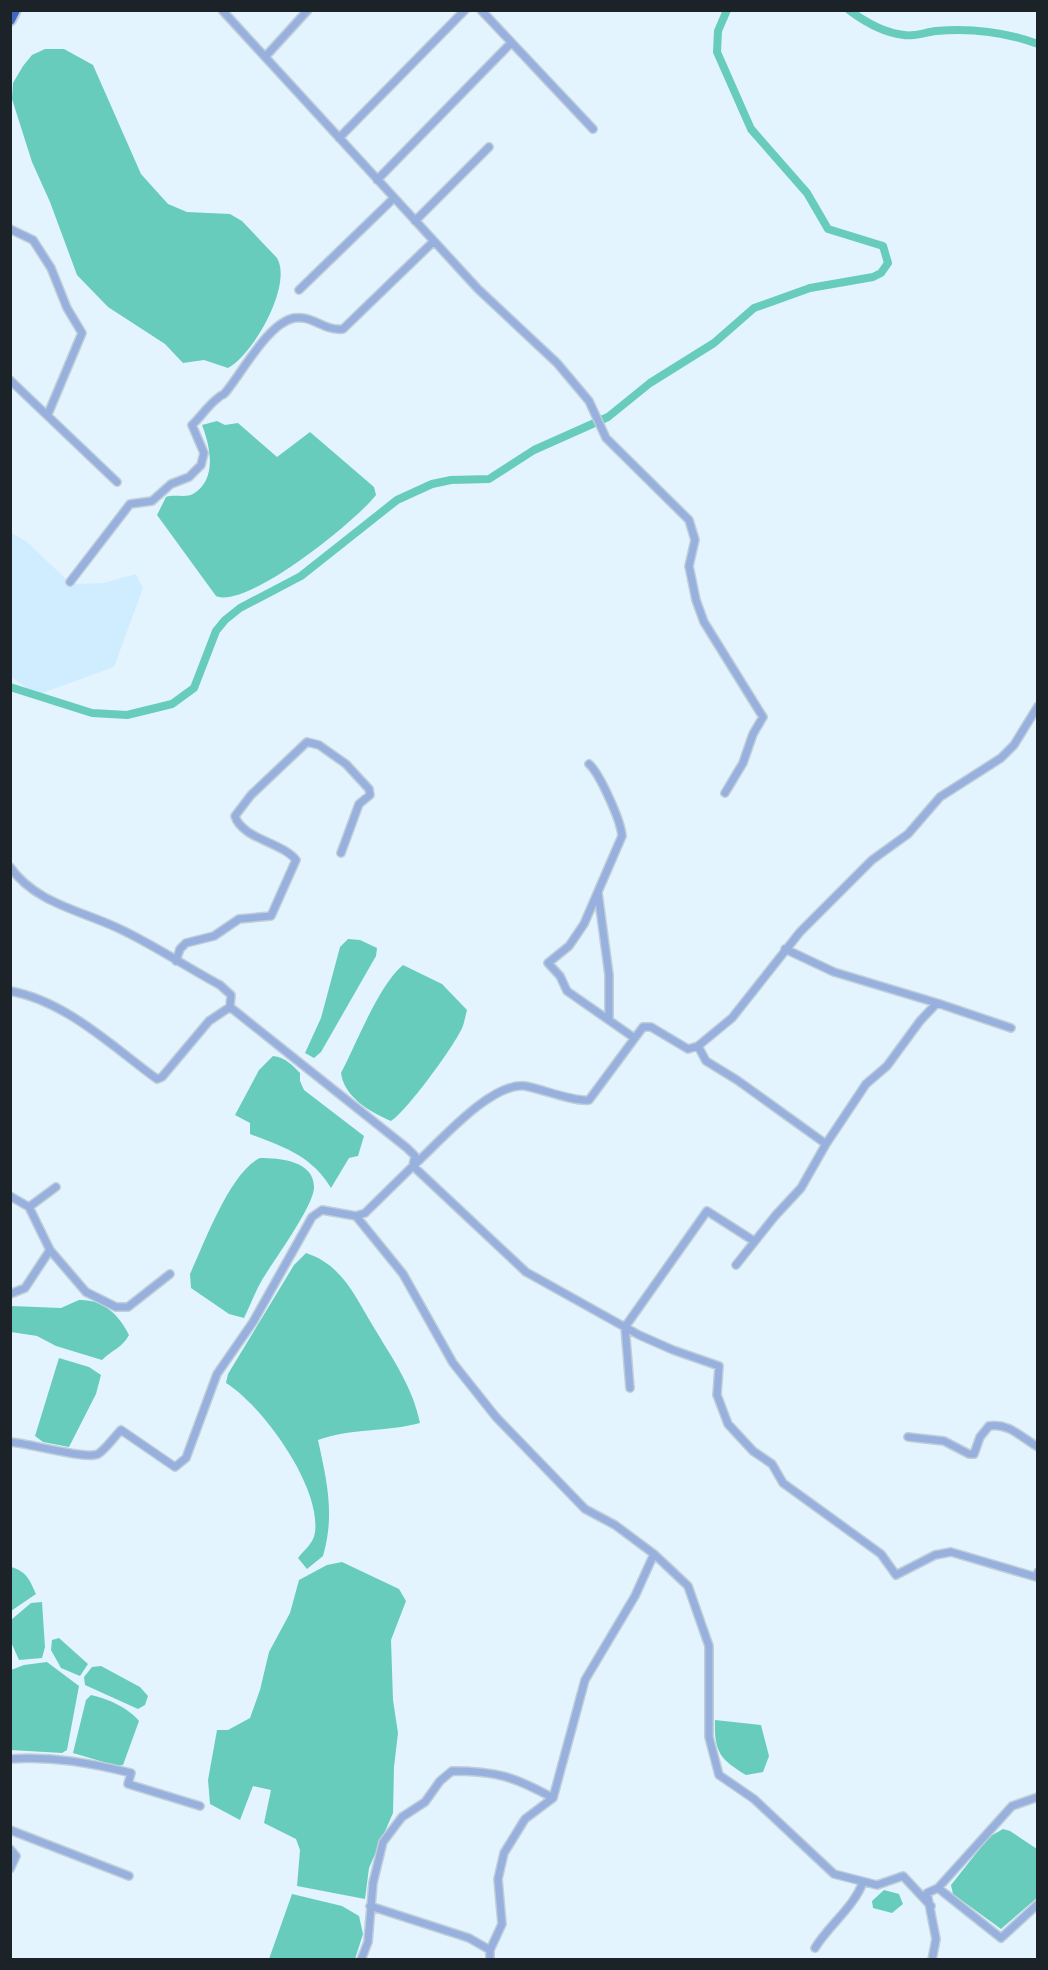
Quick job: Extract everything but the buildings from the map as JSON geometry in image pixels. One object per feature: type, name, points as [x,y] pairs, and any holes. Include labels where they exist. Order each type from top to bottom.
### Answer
[{"type":"highway","points":[[10,20],[15,10]]},
{"type":"street","points":[[222,10],[478,289],[557,363],[589,401],[606,438],[689,520],[695,540],[689,566],[696,600],[704,622],[763,717],[753,734],[743,763],[724,793]]},
{"type":"street","points":[[265,57],[308,10]]},
{"type":"street","points":[[339,138],[465,10]]},
{"type":"street","points":[[481,10],[593,129]]},
{"type":"street","points":[[377,180],[512,43]]},
{"type":"street","points":[[415,221],[489,147]]},
{"type":"street","points":[[299,290],[394,198]]},
{"type":"street","points":[[10,229],[33,240],[51,267],[67,308],[82,333],[48,414]]},
{"type":"street","points":[[70,582],[130,504],[152,501],[171,484],[189,477],[201,465],[204,453],[192,425],[218,398],[225,394],[233,379],[280,324],[293,318],[307,318],[330,330],[343,329],[434,241]]},
{"type":"street","points":[[10,380],[117,482]]},
{"type":"street","points":[[10,1442],[34,1444],[83,1456],[97,1454],[121,1430],[175,1467],[186,1458],[217,1374],[253,1322],[312,1217],[322,1210],[356,1216],[365,1212],[484,1101],[509,1087],[543,1089],[589,1100],[633,1036],[647,1026],[682,1047],[693,1049],[698,1046],[732,1018],[785,949],[872,860],[908,834],[940,797],[1001,758],[1014,745],[1038,706]]},
{"type":"street","points":[[176,960],[180,948],[186,943],[214,936],[239,919],[271,916],[296,860],[249,831],[240,824],[236,816],[251,795],[308,742],[320,745],[346,764],[369,789],[370,795],[359,804],[341,853]]},
{"type":"street","points":[[589,764],[599,775],[621,825],[622,836],[591,911],[574,939],[548,963],[560,976],[567,991],[633,1036]]},
{"type":"street","points":[[10,867],[25,885],[39,895],[123,930],[220,985],[231,995],[230,1007]]},
{"type":"street","points":[[598,892],[609,975],[609,1019]]},
{"type":"street","points":[[785,949],[834,972],[1011,1028]]},
{"type":"street","points":[[10,991],[36,998],[89,1028],[157,1079],[162,1077],[209,1021],[230,1007]]},
{"type":"street","points":[[736,1265],[801,1188],[826,1144],[866,1084],[887,1066],[920,1021],[937,1003]]},
{"type":"street","points":[[230,1007],[407,1148],[415,1156],[413,1166]]},
{"type":"street","points":[[698,1046],[706,1061],[737,1080],[826,1144]]},
{"type":"street","points":[[413,1166],[526,1272],[625,1327],[673,1350],[720,1366],[717,1395],[728,1424],[753,1451],[772,1464],[783,1483],[881,1554],[896,1575],[935,1555],[951,1552],[1035,1576],[1038,1572]]},
{"type":"street","points":[[29,1207],[56,1187]]},
{"type":"street","points":[[10,1196],[29,1207],[50,1250],[86,1292],[116,1307],[128,1307],[170,1274]]},
{"type":"street","points":[[630,1388],[625,1327],[707,1211],[754,1241]]},
{"type":"street","points":[[356,1216],[403,1274],[453,1363],[496,1418],[585,1509],[615,1525],[654,1554],[688,1586],[709,1646],[709,1737],[719,1775],[754,1799],[834,1874],[877,1885],[903,1876],[931,1906]]},
{"type":"street","points":[[10,1294],[25,1288],[50,1250]]},
{"type":"street","points":[[908,1437],[944,1441],[969,1454],[974,1454],[981,1437],[989,1426],[999,1424],[1038,1447]]},
{"type":"street","points":[[490,1959],[490,1950],[502,1924],[498,1880],[504,1853],[525,1820],[553,1798],[585,1680],[635,1596],[654,1554]]},
{"type":"street","points":[[10,1759],[44,1757],[107,1767],[131,1773],[128,1784],[200,1806]]},
{"type":"street","points":[[360,1959],[368,1942],[370,1906],[383,1842],[402,1817],[425,1802],[440,1781],[452,1771],[475,1771],[516,1778],[553,1798]]},
{"type":"street","points":[[932,1959],[936,1940],[927,1893],[938,1888],[1012,1806],[1038,1797]]},
{"type":"street","points":[[10,1830],[129,1876]]},
{"type":"street","points":[[10,1849],[16,1856],[10,1869]]},
{"type":"street","points":[[815,1948],[826,1930],[860,1891],[863,1882]]},
{"type":"street","points":[[938,1888],[1001,1938],[1038,1904]]},
{"type":"street","points":[[370,1906],[469,1938],[490,1950]]},
{"type":"shaded area","points":[[45,49],[64,49],[93,65],[141,174],[168,204],[187,212],[230,214],[242,221],[277,258],[281,270],[280,285],[268,318],[248,349],[238,361],[228,368],[204,360],[183,363],[165,344],[108,307],[77,275],[50,202],[32,162],[12,99],[13,83],[23,66],[32,55]]},
{"type":"shaded area","points":[[217,421],[225,425],[238,423],[277,457],[310,432],[374,487],[376,495],[347,524],[300,560],[251,590],[231,597],[216,596],[157,515],[166,497],[187,496],[201,488],[206,480],[210,462],[202,425]]},
{"type":"shaded area","points":[[10,532],[27,542],[71,584],[103,583],[136,574],[143,588],[114,667],[37,695],[11,677]]},
{"type":"shaded area","points":[[348,939],[360,940],[377,948],[376,956],[321,1052],[314,1058],[305,1053],[321,1018],[340,947]]},
{"type":"shaded area","points":[[403,965],[442,984],[467,1010],[461,1030],[448,1052],[417,1094],[391,1121],[359,1103],[347,1089],[341,1073],[377,1000],[394,974]]},
{"type":"shaded area","points":[[273,1056],[291,1064],[300,1073],[300,1081],[304,1090],[364,1136],[358,1156],[349,1158],[331,1188],[306,1160],[286,1148],[250,1134],[250,1123],[235,1115],[259,1070]]},
{"type":"shaded area","points":[[260,1158],[286,1160],[303,1167],[313,1179],[314,1188],[307,1208],[262,1280],[244,1318],[229,1314],[191,1288],[190,1274],[228,1193],[238,1178]]},
{"type":"shaded area","points":[[306,1253],[330,1266],[356,1296],[402,1375],[413,1398],[420,1423],[331,1436],[318,1440],[327,1484],[329,1526],[323,1556],[307,1569],[298,1558],[311,1543],[315,1532],[309,1493],[287,1449],[272,1428],[241,1394],[226,1383],[228,1374],[294,1265]]},
{"type":"shaded area","points":[[79,1300],[95,1302],[109,1309],[129,1335],[120,1346],[102,1360],[56,1346],[37,1336],[11,1332],[11,1306],[61,1308]]},
{"type":"shaded area","points":[[59,1358],[89,1367],[101,1375],[96,1394],[69,1447],[43,1442],[35,1436]]},
{"type":"shaded area","points":[[342,1562],[399,1589],[406,1601],[391,1640],[393,1700],[398,1733],[394,1767],[393,1813],[369,1868],[365,1899],[297,1886],[300,1850],[296,1839],[264,1823],[271,1790],[253,1786],[240,1820],[210,1804],[208,1780],[217,1730],[228,1730],[250,1718],[260,1690],[269,1652],[290,1613],[299,1580],[327,1565]]},
{"type":"shaded area","points":[[11,1567],[27,1577],[36,1594],[11,1611]]},
{"type":"shaded area","points":[[42,1602],[45,1647],[42,1658],[19,1660],[11,1642],[11,1620],[31,1603]]},
{"type":"shaded area","points":[[59,1638],[88,1664],[80,1676],[61,1668],[51,1650],[52,1640]]},
{"type":"shaded area","points":[[47,1662],[79,1686],[67,1750],[62,1753],[11,1750],[11,1670],[24,1665]]},
{"type":"shaded area","points":[[101,1666],[140,1687],[148,1696],[145,1705],[138,1709],[85,1685],[84,1677],[92,1667]]},
{"type":"shaded area","points":[[91,1695],[117,1704],[139,1721],[123,1765],[117,1766],[73,1753],[86,1700]]},
{"type":"shaded area","points":[[715,1720],[761,1725],[769,1756],[763,1772],[746,1775],[725,1759],[720,1753],[716,1740]]},
{"type":"shaded area","points":[[1003,1829],[1010,1831],[1037,1849],[1038,1897],[1001,1929],[953,1894],[951,1885],[989,1837]]},
{"type":"shaded area","points":[[884,1890],[899,1894],[903,1904],[892,1913],[873,1908],[872,1901]]},
{"type":"shaded area","points":[[292,1894],[342,1906],[359,1916],[363,1934],[355,1959],[269,1959]]},
{"type":"waterway","points":[[10,687],[92,713],[127,715],[172,704],[194,688],[216,631],[225,620],[240,608],[301,576],[397,500],[432,484],[451,480],[489,479],[534,450],[608,417],[650,383],[714,343],[754,308],[810,288],[873,277],[881,273],[888,263],[883,246],[828,229],[807,193],[751,129],[717,52],[718,31],[727,10]]},
{"type":"waterway","points":[[849,10],[875,26],[897,34],[912,35],[962,30],[1013,36],[1038,44]]}]
